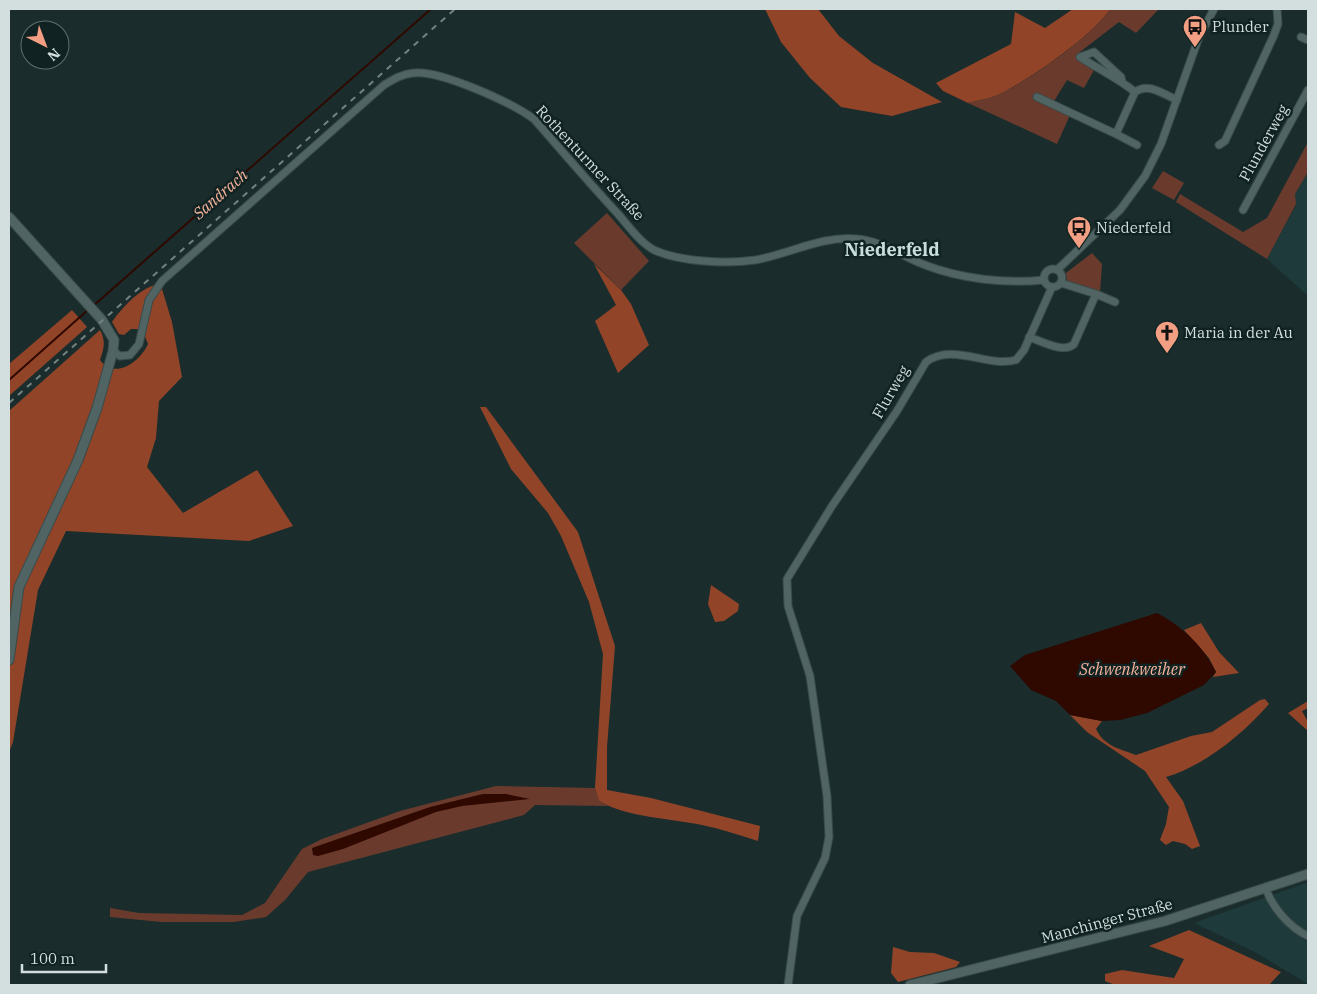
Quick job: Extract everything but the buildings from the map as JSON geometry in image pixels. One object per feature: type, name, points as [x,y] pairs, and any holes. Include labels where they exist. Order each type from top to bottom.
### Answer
[{"type":"street","points":[[1115,302],[1061,283],[1052,287],[1044,280],[1047,271],[1057,270],[1106,225],[1132,195],[1155,158],[1199,37],[1214,9]]},
{"type":"street","points":[[1219,145],[1225,141],[1277,29],[1277,9]]},
{"type":"street","points":[[1301,37],[1308,40]]},
{"type":"street","points":[[1122,81],[1121,77],[1094,52],[1080,57],[1108,76],[1122,81],[1135,92]]},
{"type":"street","name":"Rothenturmer Straße","points":[[113,351],[120,356],[130,355],[139,344],[149,300],[162,281],[384,85],[398,76],[414,72],[442,78],[504,100],[534,119],[626,223],[655,250],[705,261],[728,262],[769,257],[835,238],[854,238],[876,243],[910,259],[945,272],[1010,281],[1044,280]]},
{"type":"street","points":[[1116,134],[1135,92],[1146,86],[1177,100]]},
{"type":"street","name":"Plunderweg","points":[[1243,210],[1308,90]]},
{"type":"street","points":[[1037,96],[1136,145]]},
{"type":"street","points":[[9,217],[98,315],[114,340],[113,351],[97,408],[78,460],[19,587],[9,660]]},
{"type":"street","points":[[1057,270],[1061,274],[1061,283]]},
{"type":"street","name":"Flurweg","points":[[788,985],[797,916],[825,858],[829,837],[827,796],[813,693],[802,644],[788,606],[787,580],[832,506],[897,411],[926,362],[933,357],[945,354],[1011,361],[1021,356],[1052,287]]},
{"type":"street","points":[[1029,337],[1062,348],[1071,347],[1076,341],[1096,294]]},
{"type":"street","name":"Manchinger Straße","points":[[910,985],[1165,921],[1308,874]]},
{"type":"street","points":[[1266,889],[1277,908],[1289,922],[1308,936]]},
{"type":"shaded area","points":[[765,9],[818,9],[839,36],[873,63],[942,102],[892,116],[841,107],[810,78],[781,42]]},
{"type":"shaded area","points":[[1073,9],[1110,9],[1090,32],[1075,44],[1042,69],[1010,89],[998,95],[968,103],[943,91],[936,83],[1011,44],[1015,12],[1045,28]]},
{"type":"shaded area","points":[[1110,9],[1159,9],[1136,33],[1119,22],[1076,55],[1094,70],[1084,88],[1067,80],[1051,106],[1070,115],[1057,144],[968,103],[998,95],[1042,69],[1090,32]]},
{"type":"shaded area","points":[[1308,142],[1308,172],[1295,194],[1296,204],[1267,259],[1176,202],[1180,194],[1243,232],[1267,218]]},
{"type":"shaded area","points":[[1163,171],[1184,183],[1174,200],[1152,188]]},
{"type":"shaded area","points":[[1308,172],[1308,296],[1267,259],[1296,205],[1295,194]]},
{"type":"shaded area","points":[[607,213],[649,261],[621,290],[574,243]]},
{"type":"shaded area","points":[[1092,253],[1102,264],[1100,293],[1067,281],[1066,273]]},
{"type":"shaded area","points":[[594,264],[621,290],[631,304],[649,345],[618,373],[595,321],[616,305]]},
{"type":"shaded area","points":[[155,285],[162,289],[172,322],[182,377],[159,401],[156,438],[147,467],[183,513],[257,470],[293,526],[249,541],[66,531],[38,590],[13,742],[9,752],[9,411],[100,330],[104,345],[100,360],[106,366],[120,368],[127,366],[139,357],[148,344],[144,334],[137,329],[131,329],[124,335],[119,334],[112,322],[137,295]]},
{"type":"shaded area","points":[[72,310],[87,327],[9,396],[9,364]]},
{"type":"shaded area","points":[[480,407],[486,407],[578,532],[615,646],[607,747],[607,790],[651,798],[760,826],[758,841],[702,825],[623,811],[599,801],[595,788],[603,654],[589,602],[561,536],[548,513],[511,469]]},
{"type":"shaded area","points":[[711,585],[739,604],[738,611],[724,621],[715,622],[708,604]]},
{"type":"shaded area","points":[[1201,623],[1219,652],[1239,673],[1213,677],[1216,672],[1209,658],[1184,630]]},
{"type":"shaded area","points":[[1265,699],[1269,704],[1247,727],[1222,748],[1194,765],[1166,777],[1183,801],[1200,846],[1192,849],[1185,844],[1173,841],[1166,845],[1160,840],[1166,824],[1169,807],[1145,771],[1087,732],[1070,715],[1102,721],[1096,729],[1103,739],[1118,749],[1136,755],[1191,736],[1212,732],[1260,700]]},
{"type":"shaded area","points":[[1308,701],[1308,708],[1302,711],[1308,722],[1308,731],[1288,713]]},
{"type":"shaded area","points":[[496,786],[595,788],[599,801],[608,806],[535,805],[524,815],[308,872],[285,900],[266,917],[234,922],[161,922],[110,917],[110,908],[139,913],[242,915],[265,903],[302,849],[322,839],[400,811]]},
{"type":"shaded area","points":[[1308,882],[1308,984],[1255,952],[1194,923]]},
{"type":"shaded area","points":[[1189,930],[1281,972],[1269,985],[1115,985],[1105,981],[1105,974],[1122,970],[1174,978],[1184,959],[1149,946]]},
{"type":"shaded area","points":[[893,947],[910,952],[934,953],[960,962],[956,967],[898,982],[891,973]]},
{"type":"water","name":"Schwenkweiher","points":[[1157,613],[1175,624],[1199,646],[1216,672],[1204,685],[1147,713],[1120,720],[1102,721],[1070,715],[1056,701],[1031,690],[1010,666],[1025,655]]},
{"type":"water","points":[[483,794],[506,794],[530,799],[462,806],[436,812],[343,849],[318,856],[313,855],[312,848],[430,807]]},
{"type":"waterway","name":"Sandrach","points":[[93,306],[431,9]]},
{"type":"waterway","name":"Sandrach","points":[[9,380],[89,309]]},
{"type":"railway","points":[[9,403],[455,9]]},
{"type":"place","name":"Plunder","points":[[1195,48]]},
{"type":"place","name":"Niederfeld","points":[[1079,249]]},
{"type":"place","name":"Maria in der Au","points":[[1167,354]]},
{"type":"district","name":"Niederfeld","points":[[892,250]]}]
